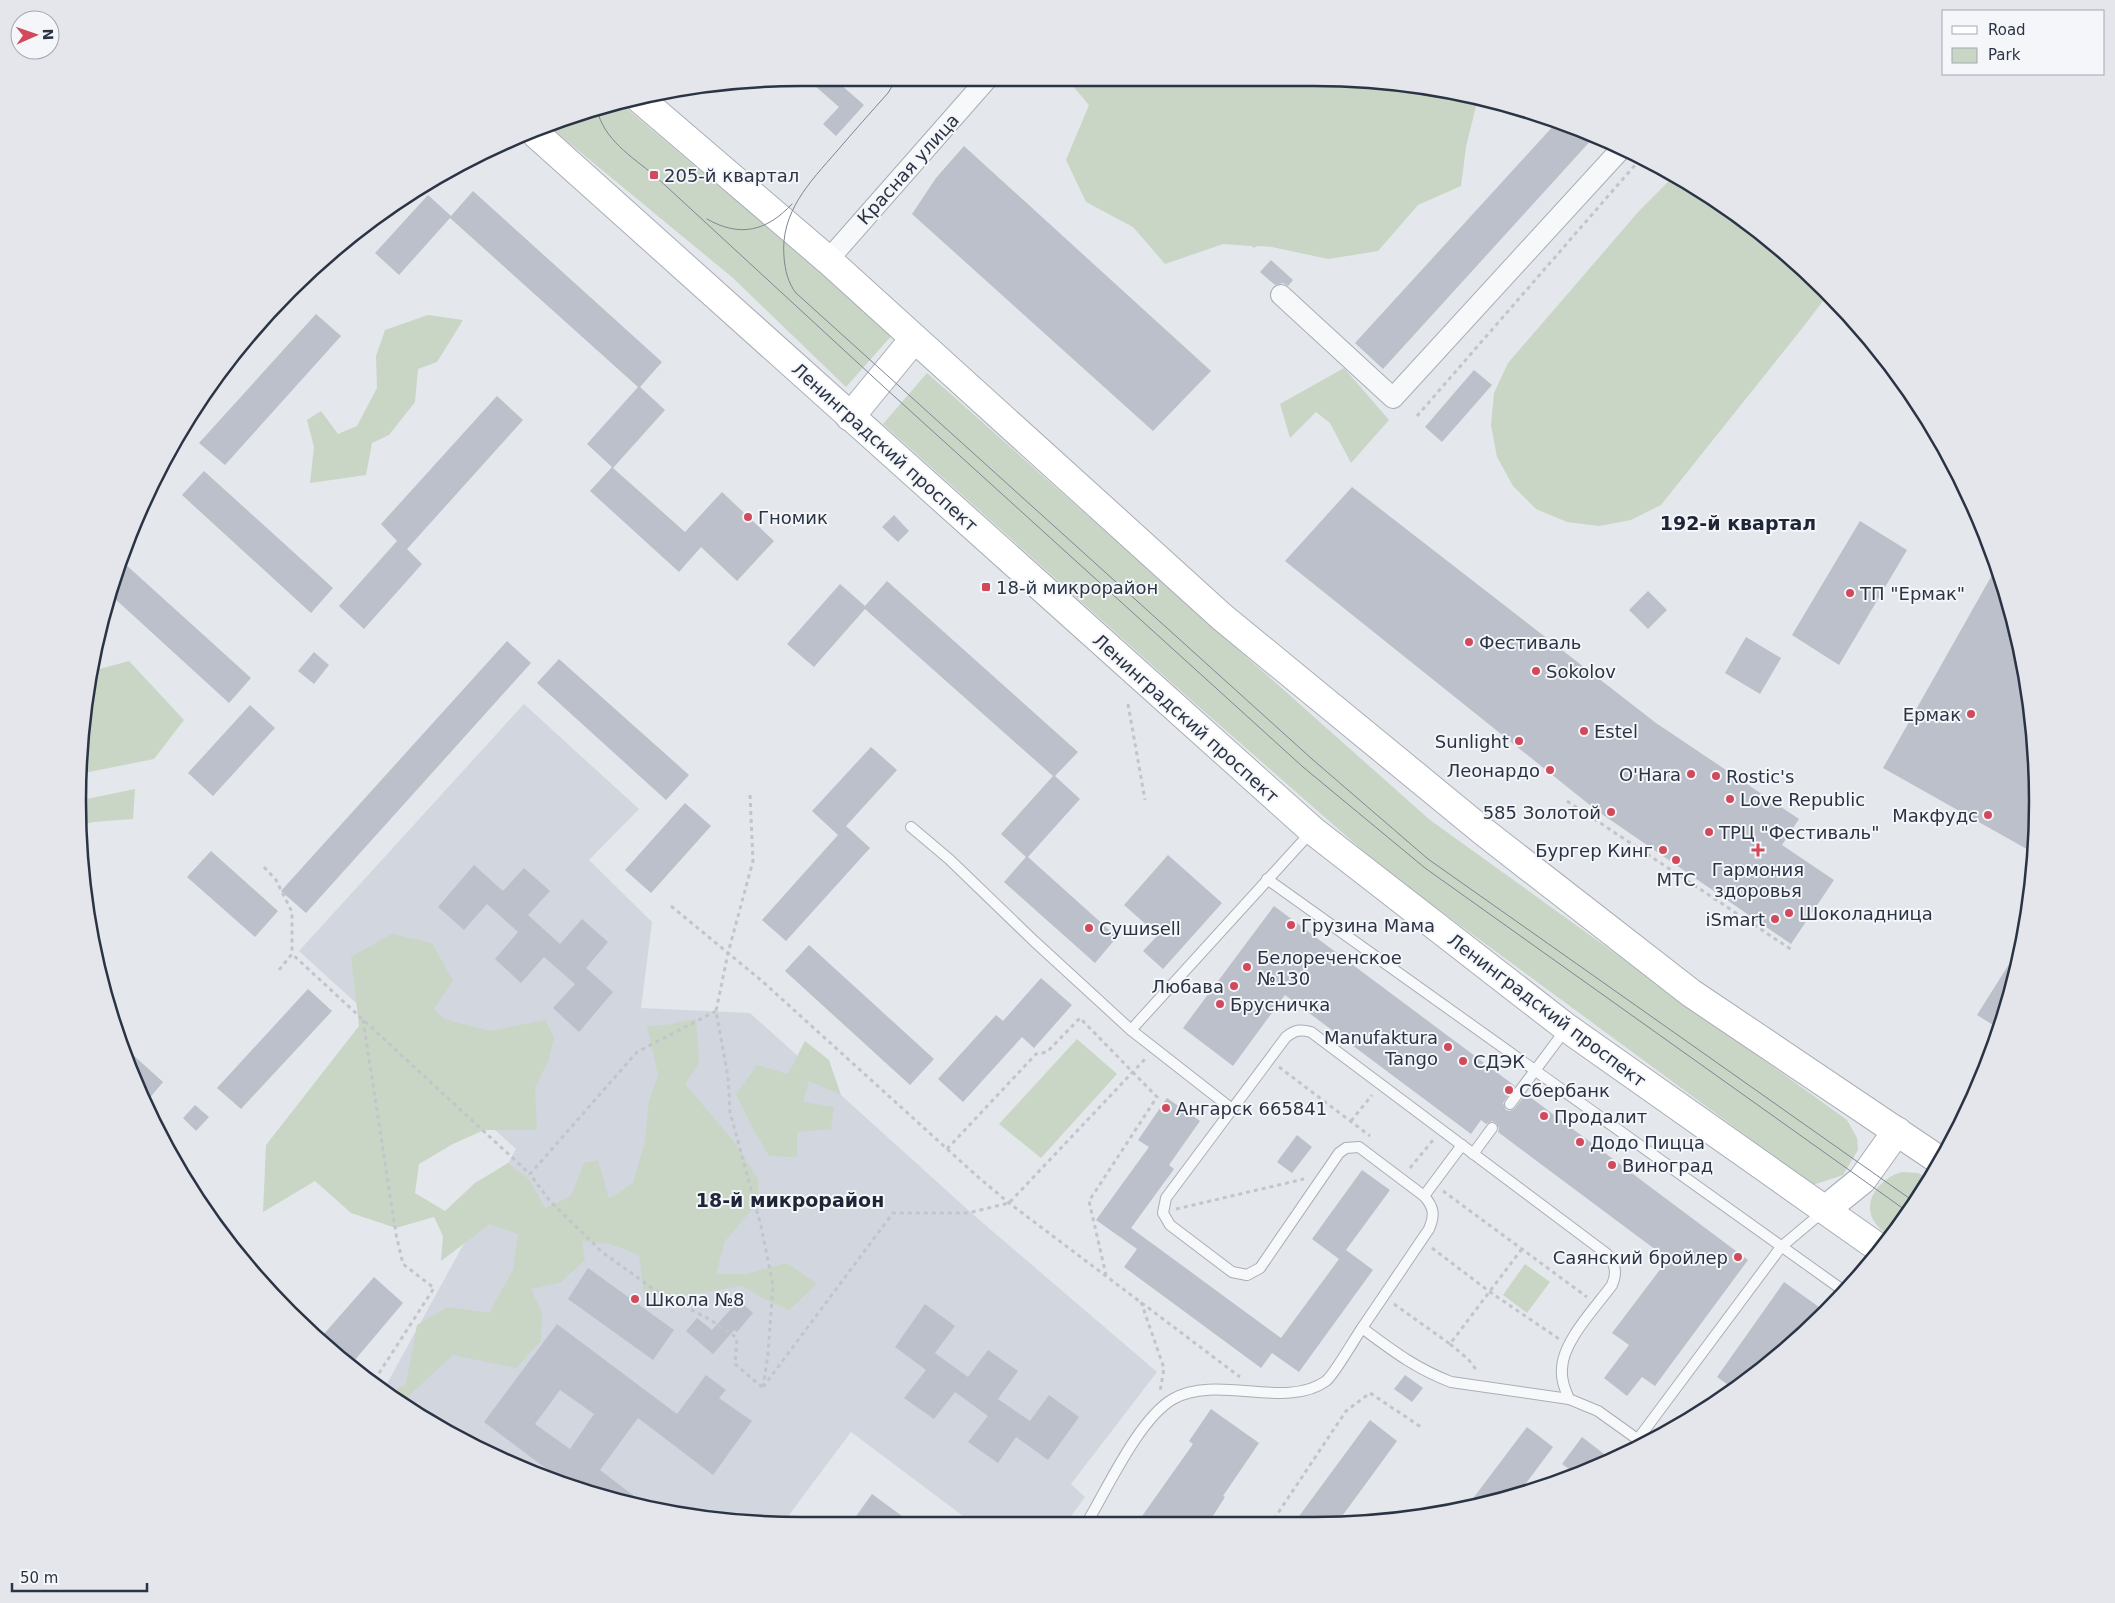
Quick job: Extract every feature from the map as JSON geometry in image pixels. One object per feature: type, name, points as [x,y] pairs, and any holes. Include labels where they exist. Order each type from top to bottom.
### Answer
[{"type":"main road","points":[[646,104],[828,260],[1222,617],[1484,832],[1691,993],[1934,1157]]},
{"type":"main road","name":"Ленинградский проспект","points":[[540,140],[1312,830],[1567,1028],[1874,1245]]},
{"type":"main road","points":[[850,417],[914,339]]},
{"type":"main road","points":[[1825,1210],[1862,1180],[1897,1131]]},
{"type":"street","name":"Красная улица","points":[[828,260],[981,86]]},
{"type":"street","points":[[1281,295],[1393,398],[1616,154]]},
{"type":"lane","points":[[911,828],[949,858],[1034,941],[1131,1030],[1154,1050],[1232,1109]]},
{"type":"lane","points":[[1131,1030],[1312,830]]},
{"type":"lane","points":[[1268,879],[1534,1072],[1838,1287]]},
{"type":"lane","points":[[1510,1104],[1567,1028]]},
{"type":"lane","points":[[1090,1517],[1143,1428],[1156,1411],[1174,1398],[1195,1391],[1294,1392],[1307,1389],[1327,1380],[1422,1240],[1433,1220],[1434,1211],[1431,1203],[1424,1196],[1359,1147],[1353,1146],[1338,1153],[1260,1268],[1247,1275],[1232,1272],[1170,1225],[1163,1213],[1166,1198],[1286,1037],[1295,1030],[1310,1032],[1607,1254],[1613,1261],[1616,1277],[1612,1285],[1568,1345],[1562,1368],[1562,1382],[1569,1399]]},
{"type":"lane","points":[[1473,1154],[1492,1128]]},
{"type":"lane","points":[[1424,1196],[1462,1145]]},
{"type":"lane","points":[[1641,1437],[1781,1247],[1825,1210]]},
{"type":"lane","points":[[1362,1328],[1409,1363],[1452,1382],[1569,1399],[1598,1411],[1638,1439]]},
{"type":"path","points":[[1417,416],[1636,163]]},
{"type":"path","points":[[1128,704],[1145,800]]},
{"type":"path","points":[[750,795],[753,861],[728,953],[716,1012],[728,1077],[730,1112],[761,1226],[773,1286],[768,1354],[763,1387]]},
{"type":"path","points":[[1567,801],[1792,950]]},
{"type":"path","points":[[264,867],[276,880],[292,912],[292,954],[279,970]]},
{"type":"path","points":[[671,906],[762,982],[947,1150],[1009,1203],[1260,1392]]},
{"type":"path","points":[[292,954],[530,1174],[549,1200],[602,1252],[659,1293],[709,1319],[737,1338],[735,1364],[763,1387]]},
{"type":"path","points":[[530,1174],[637,1052],[716,1012]]},
{"type":"path","points":[[947,1150],[1036,1054],[1047,1052],[1080,1018],[1157,1096],[1089,1201],[1106,1276]]},
{"type":"path","points":[[363,1020],[396,1234],[403,1264],[434,1288],[377,1377]]},
{"type":"path","points":[[763,1387],[894,1213],[968,1213],[1009,1203],[1154,1050]]},
{"type":"path","points":[[1351,1121],[1380,1084]]},
{"type":"path","points":[[1401,1179],[1442,1130]]},
{"type":"path","points":[[1163,1213],[1324,1175]]},
{"type":"path","points":[[1422,1240],[1490,1292],[1568,1345]]},
{"type":"path","points":[[1450,1344],[1521,1250]]},
{"type":"path","points":[[1384,1296],[1450,1344],[1468,1360],[1490,1388]]},
{"type":"path","points":[[1141,1302],[1164,1368],[1156,1411]]},
{"type":"path","points":[[1275,1517],[1346,1411],[1370,1394],[1421,1427]]},
{"type":"shaded area","points":[[524,704],[639,809],[589,860],[652,922],[641,1008],[750,1013],[977,1218],[1157,1372],[1071,1484],[1085,1497],[1070,1517],[964,1517],[851,1432],[788,1516],[708,1511],[662,1503],[572,1479],[485,1443],[444,1421],[404,1396],[387,1384],[516,1149],[299,951]]},
{"type":"green space","points":[[1073,86],[1314,86],[1360,88],[1407,92],[1476,106],[1466,147],[1461,186],[1418,205],[1378,251],[1328,259],[1272,247],[1257,246],[1254,248],[1251,246],[1223,244],[1165,264],[1133,227],[1086,202],[1066,160],[1089,105]]},
{"type":"green space","points":[[627,108],[893,334],[846,387],[733,278],[554,131]]},
{"type":"green space","points":[[1669,181],[1749,234],[1785,264],[1823,301],[1661,505],[1631,520],[1599,526],[1567,522],[1536,509],[1513,486],[1497,457],[1491,425],[1494,393],[1508,363],[1639,211]]},
{"type":"green space","points":[[428,315],[463,320],[437,362],[418,369],[415,402],[389,435],[372,443],[366,475],[310,483],[314,447],[307,420],[321,411],[338,434],[357,426],[377,388],[376,356],[385,330]]},
{"type":"green space","points":[[1344,368],[1389,420],[1351,463],[1330,423],[1316,412],[1290,438],[1280,404]]},
{"type":"green space","points":[[927,373],[1430,820],[1847,1120],[1857,1138],[1858,1150],[1843,1175],[1813,1185],[1385,870],[1182,692],[883,424]]},
{"type":"green space","points":[[129,661],[184,720],[154,759],[87,772],[92,708],[99,669]]},
{"type":"green space","points":[[135,789],[133,819],[87,824],[86,799]]},
{"type":"green space","points":[[392,934],[432,943],[453,981],[434,1009],[444,1019],[490,1031],[545,1020],[554,1037],[549,1059],[535,1088],[537,1130],[484,1130],[453,1144],[419,1164],[415,1193],[445,1211],[475,1183],[508,1163],[528,1178],[545,1208],[571,1196],[584,1163],[598,1160],[609,1199],[633,1183],[645,1141],[649,1101],[658,1075],[647,1026],[665,1025],[696,1019],[699,1063],[685,1084],[735,1143],[758,1179],[759,1201],[725,1241],[716,1274],[746,1274],[787,1263],[817,1284],[789,1310],[762,1298],[742,1286],[670,1298],[644,1294],[639,1255],[610,1244],[582,1241],[585,1260],[561,1282],[531,1289],[542,1313],[541,1341],[516,1368],[453,1355],[407,1398],[404,1396],[395,1390],[406,1384],[417,1325],[447,1307],[489,1313],[513,1270],[518,1234],[490,1224],[441,1261],[443,1236],[434,1217],[396,1228],[351,1213],[315,1181],[263,1212],[266,1145],[359,1026],[351,957]]},
{"type":"green space","points":[[1077,1039],[1117,1074],[1041,1158],[999,1124]]},
{"type":"green space","points":[[805,1041],[829,1060],[841,1095],[809,1081],[803,1102],[834,1107],[831,1129],[797,1132],[797,1157],[769,1156],[736,1094],[757,1065],[788,1074]]},
{"type":"green space","points":[[1902,1172],[1918,1173],[1923,1176],[1884,1232],[1872,1218],[1871,1200],[1883,1182]]},
{"type":"green space","points":[[1525,1264],[1550,1282],[1527,1313],[1503,1295]]},
{"type":"building","points":[[815,86],[842,86],[864,105],[836,136],[823,124],[839,107]]},
{"type":"building","points":[[1552,127],[1589,142],[1383,369],[1355,343]]},
{"type":"building","points":[[964,146],[1211,371],[1153,431],[912,214],[936,178]]},
{"type":"building","points":[[473,191],[662,362],[640,387],[665,410],[613,468],[685,532],[722,492],[774,541],[737,581],[701,547],[679,572],[590,491],[612,467],[587,444],[638,387],[450,218],[399,275],[375,253],[428,195],[451,216]]},
{"type":"building","points":[[1271,260],[1293,280],[1288,286],[1283,283],[1275,285],[1260,272]]},
{"type":"building","points":[[316,314],[341,336],[225,465],[199,443]]},
{"type":"building","points":[[1474,370],[1492,385],[1442,442],[1425,427]]},
{"type":"building","points":[[497,396],[523,420],[407,549],[422,564],[364,629],[339,606],[397,541],[381,524]]},
{"type":"building","points":[[204,471],[333,588],[311,613],[182,495]]},
{"type":"building","name":"Фестиваль","points":[[1352,487],[1656,723],[1799,819],[1782,845],[1834,880],[1791,944],[1596,810],[1285,561]]},
{"type":"building","points":[[894,515],[909,531],[898,542],[882,527]]},
{"type":"building","name":"ТП \"Ермак\"","points":[[1860,521],[1907,550],[1839,665],[1792,635]]},
{"type":"building","points":[[127,565],[251,678],[229,703],[116,600]]},
{"type":"building","name":"Ермак","points":[[1992,575],[2015,662],[2023,708],[2029,802],[2027,849],[1883,768]]},
{"type":"building","points":[[887,581],[1078,752],[1055,776],[1080,799],[1028,857],[1117,937],[1095,963],[1004,882],[1026,857],[1001,834],[1053,776],[865,609],[814,667],[787,644],[840,584],[865,606]]},
{"type":"building","points":[[1648,591],[1667,610],[1648,629],[1629,610]]},
{"type":"building","points":[[1746,637],[1781,658],[1760,694],[1725,673]]},
{"type":"building","points":[[507,641],[531,663],[306,913],[281,891]]},
{"type":"building","points":[[314,652],[329,665],[314,684],[298,671]]},
{"type":"building","points":[[559,659],[689,775],[666,800],[537,683]]},
{"type":"building","points":[[250,705],[275,728],[213,796],[188,773]]},
{"type":"building","points":[[871,747],[897,770],[846,826],[870,848],[786,941],[762,920],[838,835],[812,811]]},
{"type":"building","points":[[685,803],[711,826],[651,893],[625,870]]},
{"type":"building","points":[[211,851],[278,911],[255,937],[187,877]]},
{"type":"building","points":[[1168,855],[1222,903],[1163,969],[1143,951],[1158,935],[1124,905]]},
{"type":"building","points":[[474,865],[503,891],[524,868],[550,891],[528,915],[560,944],[582,919],[608,942],[586,968],[613,992],[579,1032],[553,1008],[575,984],[544,957],[521,983],[495,959],[518,932],[487,904],[464,930],[438,907]]},
{"type":"building","points":[[1274,906],[1515,1086],[1503,1103],[1506,1110],[1510,1111],[1515,1108],[1526,1094],[1748,1260],[1655,1386],[1642,1377],[1627,1396],[1604,1378],[1629,1345],[1612,1333],[1668,1259],[1498,1132],[1499,1128],[1496,1123],[1492,1121],[1486,1124],[1481,1120],[1471,1134],[1285,995],[1233,1066],[1183,1028]]},
{"type":"building","points":[[809,945],[934,1059],[910,1085],[785,971]]},
{"type":"building","points":[[2010,963],[1993,1025],[1977,1015]]},
{"type":"building","points":[[1041,978],[1072,1005],[1034,1048],[1022,1037],[963,1102],[938,1079],[996,1015],[1003,1021]]},
{"type":"building","points":[[308,989],[332,1011],[241,1109],[217,1088]]},
{"type":"building","points":[[133,1055],[163,1082],[151,1097]]},
{"type":"building","points":[[1167,1098],[1200,1121],[1169,1165],[1174,1169],[1131,1228],[1281,1338],[1339,1259],[1312,1239],[1362,1170],[1390,1190],[1346,1250],[1373,1270],[1299,1372],[1272,1353],[1261,1368],[1124,1267],[1137,1249],[1096,1220],[1149,1147],[1138,1140]]},
{"type":"building","points":[[195,1105],[209,1117],[196,1131],[183,1118]]},
{"type":"building","points":[[1297,1135],[1312,1147],[1292,1173],[1277,1162]]},
{"type":"building","points":[[588,1268],[674,1330],[653,1360],[568,1299]]},
{"type":"building","points":[[374,1277],[403,1303],[355,1360],[324,1334]]},
{"type":"building","points":[[1784,1282],[1819,1307],[1785,1339],[1727,1384],[1717,1377]]},
{"type":"building","points":[[739,1300],[753,1313],[737,1332],[734,1330],[713,1354],[686,1331],[697,1318],[712,1330]]},
{"type":"building","points":[[925,1304],[955,1326],[935,1353],[968,1377],[988,1350],[1018,1371],[998,1399],[1030,1421],[1049,1395],[1079,1417],[1048,1460],[1016,1437],[998,1463],[968,1442],[988,1416],[955,1392],[934,1419],[904,1398],[926,1370],[895,1347]]},
{"type":"building","points":[[557,1324],[677,1414],[706,1375],[726,1390],[719,1398],[752,1421],[713,1475],[638,1418],[600,1470],[635,1497],[572,1479],[547,1469],[484,1422]],"holes":[[[560,1390],[594,1414],[570,1449],[535,1424]]]},
{"type":"building","points":[[1405,1375],[1423,1388],[1412,1402],[1394,1389]]},
{"type":"building","points":[[1211,1409],[1259,1443],[1223,1496],[1225,1497],[1212,1517],[1141,1517],[1193,1444],[1189,1441]]},
{"type":"building","points":[[1370,1420],[1397,1441],[1342,1516],[1298,1517]]},
{"type":"building","points":[[1527,1427],[1553,1447],[1525,1484],[1473,1498]]},
{"type":"building","points":[[1582,1437],[1604,1454],[1569,1469],[1562,1464]]},
{"type":"building","points":[[872,1494],[903,1517],[855,1517]]},
{"type":"tram line","points":[[892,86],[807,186],[792,212],[784,241],[784,257],[787,276],[796,293],[1312,759],[1428,859],[1909,1198]]},
{"type":"tram line","points":[[599,116],[605,129],[628,154],[654,175],[884,387],[1303,767],[1425,868],[1902,1208]]},
{"type":"tram line","points":[[707,219],[731,228],[752,229],[763,226],[773,220],[792,204]]},
{"type":"place","name":"205-й квартал","points":[[654,175]]},
{"type":"place","name":"Гномик","points":[[748,517]]},
{"type":"place","name":"18-й микрорайон","points":[[986,587]]},
{"type":"place","name":"ТП \"Ермак\"","points":[[1850,593]]},
{"type":"place","name":"Фестиваль","points":[[1469,642]]},
{"type":"place","name":"Sokolov","points":[[1536,671]]},
{"type":"place","name":"Ермак","points":[[1971,714]]},
{"type":"place","name":"Estel","points":[[1584,731]]},
{"type":"place","name":"Sunlight","points":[[1519,741]]},
{"type":"place","name":"Леонардо","points":[[1550,770]]},
{"type":"place","name":"O'Hara","points":[[1691,774]]},
{"type":"place","name":"Rostic's","points":[[1716,776]]},
{"type":"place","name":"Love Republic","points":[[1730,799]]},
{"type":"place","name":"585 Золотой","points":[[1611,812]]},
{"type":"place","name":"Макфудс","points":[[1988,815]]},
{"type":"place","name":"ТРЦ \"Фестиваль\"","points":[[1709,832]]},
{"type":"place","name":"Бургер Кинг","points":[[1663,850]]},
{"type":"place","name":"Гармония здоровья","points":[[1758,850]]},
{"type":"place","name":"МТС","points":[[1676,860]]},
{"type":"place","name":"Шоколадница","points":[[1789,913]]},
{"type":"place","name":"iSmart","points":[[1775,919]]},
{"type":"place","name":"Грузина Мама","points":[[1291,925]]},
{"type":"place","name":"Сушиsell","points":[[1089,928]]},
{"type":"place","name":"Белореченское №130","points":[[1247,967]]},
{"type":"place","name":"Любава","points":[[1234,986]]},
{"type":"place","name":"Брусничка","points":[[1220,1004]]},
{"type":"place","name":"Manufaktura Tango","points":[[1448,1047]]},
{"type":"place","name":"СДЭК","points":[[1463,1061]]},
{"type":"place","name":"Сбербанк","points":[[1509,1090]]},
{"type":"place","name":"Ангарск 665841","points":[[1166,1108]]},
{"type":"place","name":"Продалит","points":[[1544,1116]]},
{"type":"place","name":"Додо Пицца","points":[[1580,1142]]},
{"type":"place","name":"Виноград","points":[[1612,1165]]},
{"type":"place","name":"Саянский бройлер","points":[[1738,1257]]},
{"type":"place","name":"Школа №8","points":[[635,1299]]},
{"type":"district","name":"192-й квартал","points":[[1738,523]]},
{"type":"district","name":"18-й микрорайон","points":[[790,1200]]}]
